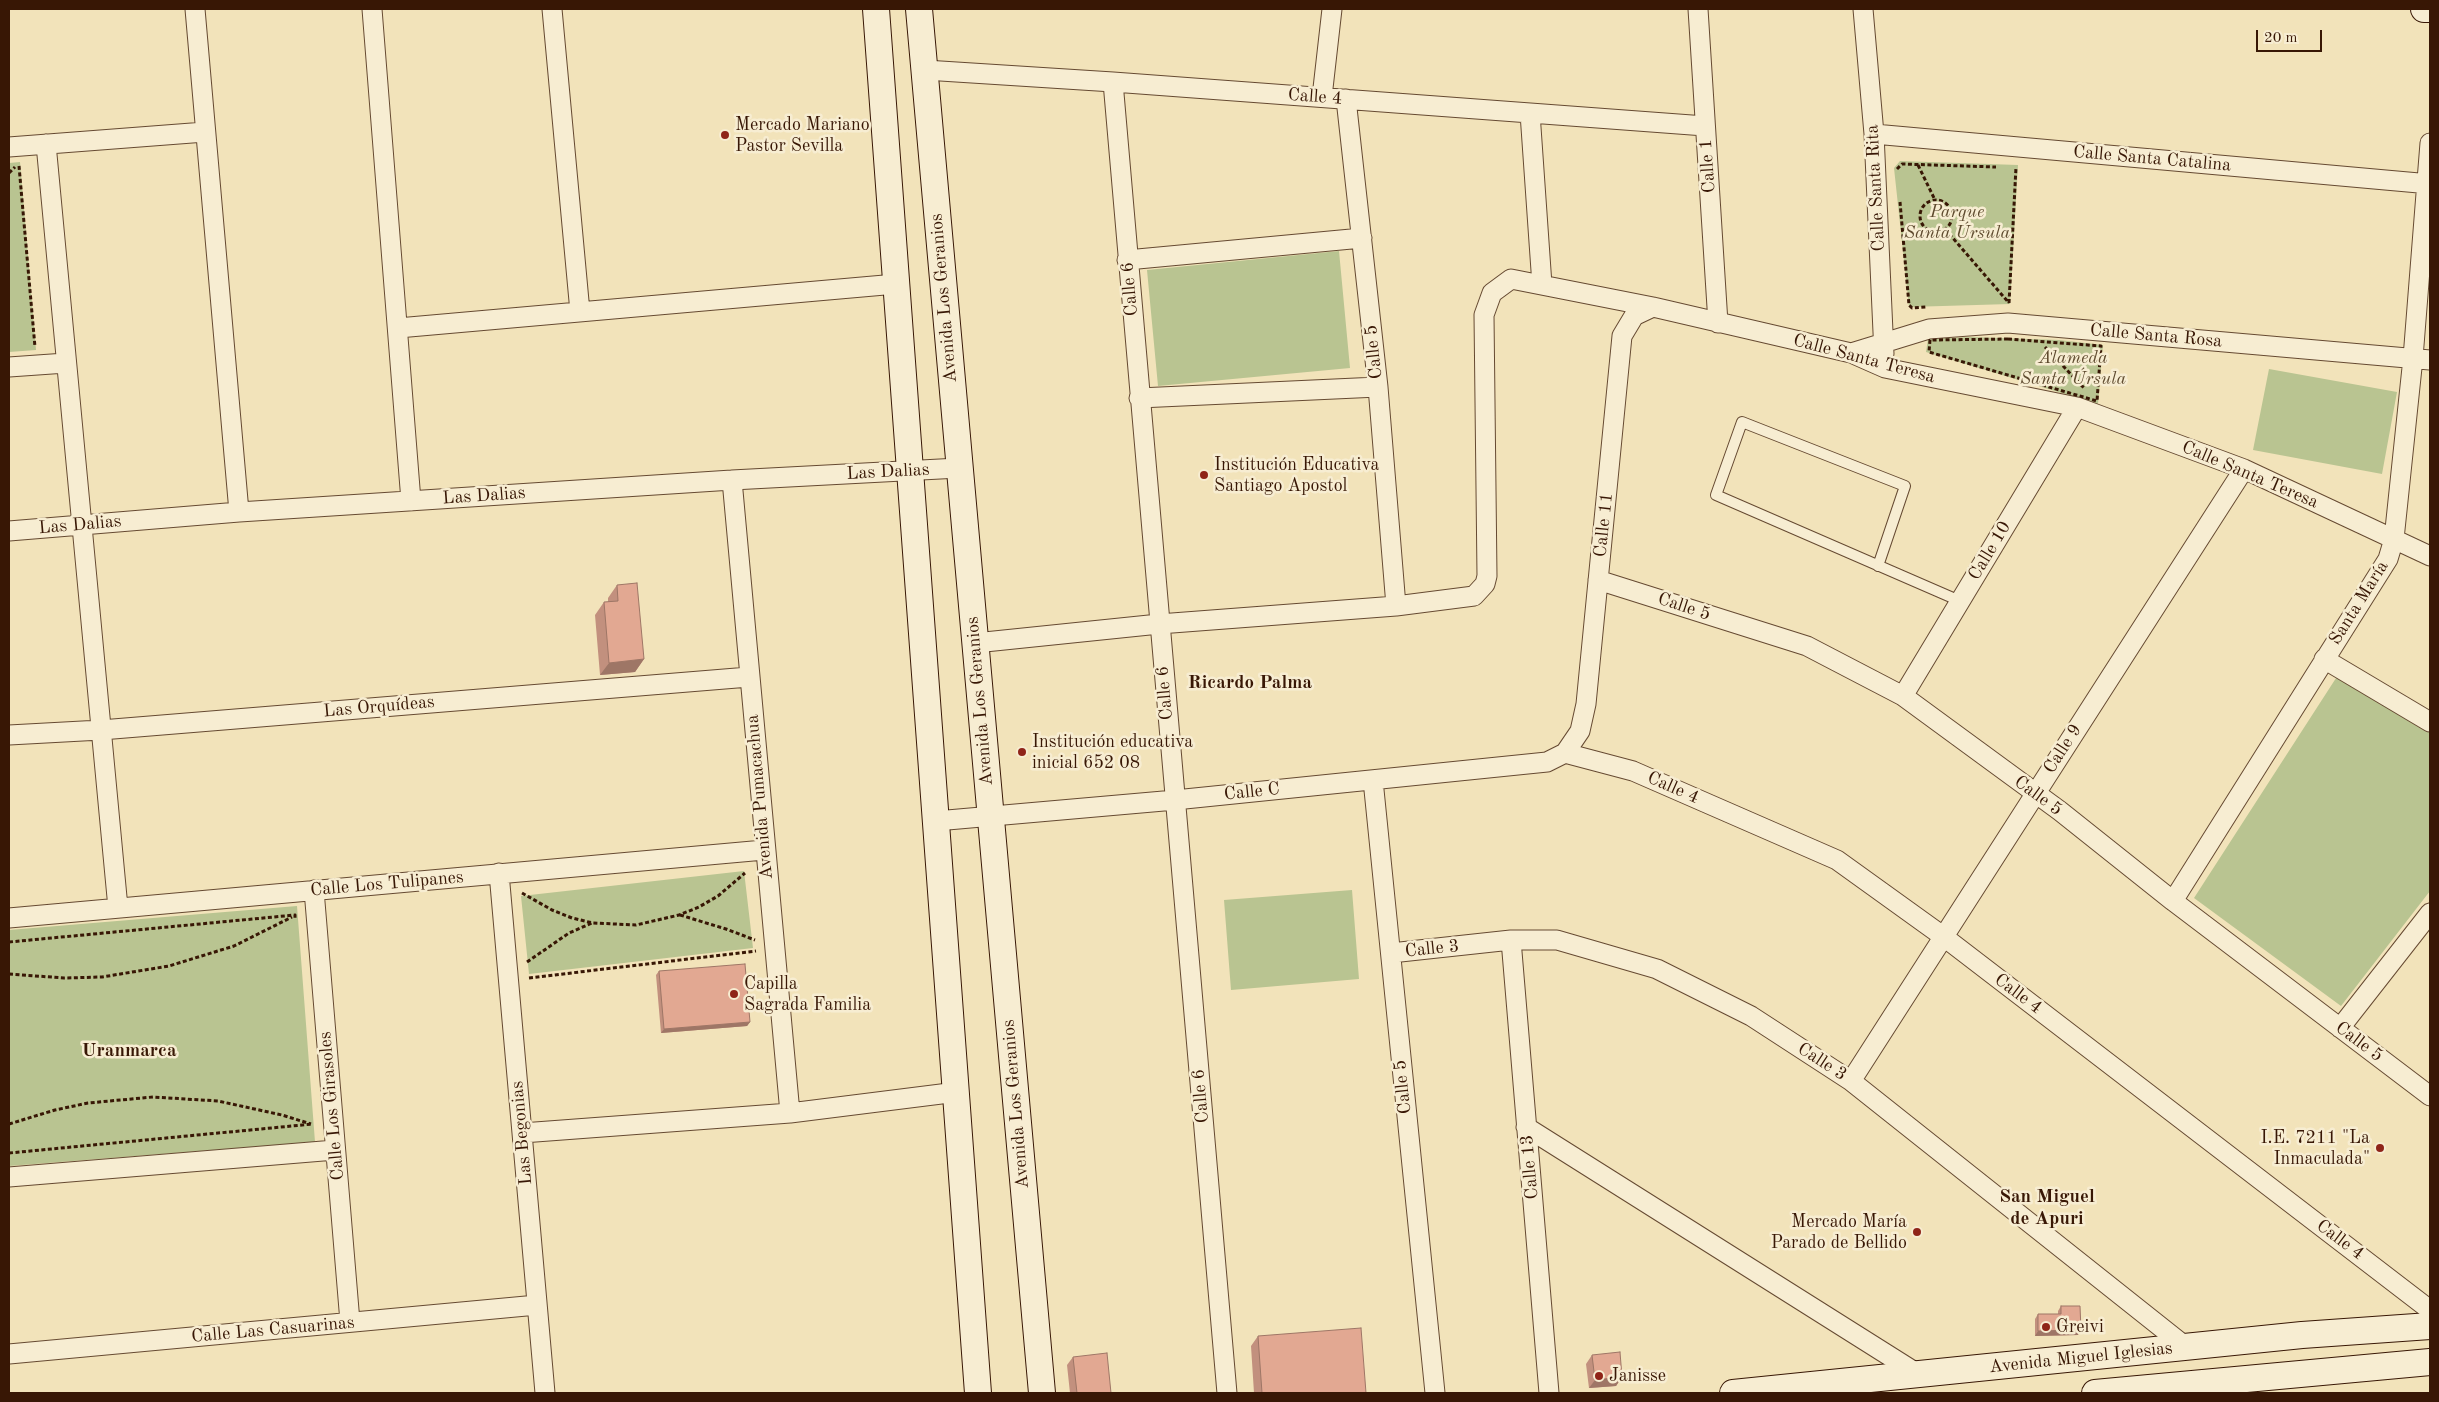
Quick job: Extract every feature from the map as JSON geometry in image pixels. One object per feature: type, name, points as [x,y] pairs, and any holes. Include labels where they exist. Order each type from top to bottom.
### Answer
[{"type":"street","points":[[195,9],[240,512]]},
{"type":"street","points":[[372,9],[412,500]]},
{"type":"street","points":[[552,9],[580,312]]},
{"type":"street","points":[[876,9],[978,1393]]},
{"type":"street","name":"Avenida Los Geranios","points":[[919,9],[1042,1393]]},
{"type":"street","points":[[1322,97],[1332,9]]},
{"type":"street","name":"Calle 1","points":[[1698,9],[1718,323]]},
{"type":"street","name":"Calle Santa Rita","points":[[1863,9],[1874,134],[1885,368]]},
{"type":"street","points":[[2424,9],[2430,9]]},
{"type":"street","name":"Calle 4","points":[[925,70],[1705,126]]},
{"type":"street","name":"Calle 6","points":[[1113,82],[1139,398],[1228,1393]]},
{"type":"street","name":"Calle 5","points":[[1346,99],[1378,388],[1396,606]]},
{"type":"street","points":[[1530,113],[1542,285]]},
{"type":"street","points":[[9,147],[205,132]]},
{"type":"street","name":"Calle Santa Catalina","points":[[1874,134],[2429,184]]},
{"type":"street","name":"Santa María","points":[[2173,901],[2388,559],[2394,540],[2421,359],[2430,143]]},
{"type":"street","points":[[46,144],[118,908]]},
{"type":"street","points":[[1127,260],[1362,238]]},
{"type":"street","name":"Calle Santa Teresa","points":[[1396,606],[1474,596],[1485,584],[1487,576],[1484,315],[1492,293],[1511,279],[1653,307],[1851,352],[1885,368],[2077,407],[2094,403],[2244,469],[2430,556]]},
{"type":"street","points":[[398,328],[896,284]]},
{"type":"street","name":"Calle 11","points":[[1565,753],[1580,731],[1586,704],[1622,336],[1634,316],[1653,307]]},
{"type":"street","name":"Calle Santa Rosa","points":[[1851,352],[1929,328],[2008,324],[2421,359]]},
{"type":"street","points":[[9,367],[66,363]]},
{"type":"street","points":[[1139,398],[1378,388]]},
{"type":"street","name":"Calle 10","points":[[1903,696],[2077,407]]},
{"type":"street","name":"Las Dalias","points":[[9,532],[240,512],[412,500],[959,468]]},
{"type":"street","name":"Calle 9","points":[[1851,1081],[2244,469]]},
{"type":"street","name":"Avenida Pumacachua","points":[[732,480],[748,677],[790,1113]]},
{"type":"street","name":"Calle 5","points":[[1598,580],[1807,646],[1903,696],[2034,794],[2060,811],[2173,901],[2430,1096]]},
{"type":"street","points":[[975,643],[1159,624],[1396,606]]},
{"type":"street","points":[[2324,659],[2430,722]]},
{"type":"street","name":"Las Orquídeas","points":[[9,734],[101,730],[748,677]]},
{"type":"street","name":"Calle 4","points":[[1565,753],[1633,771],[1837,860],[1944,937],[2430,1310]]},
{"type":"street","name":"Calle C","points":[[936,821],[1175,800],[1547,762],[1565,753]]},
{"type":"street","name":"Calle 5","points":[[1373,780],[1435,1393]]},
{"type":"street","name":"Calle Los Tulipanes","points":[[9,918],[764,850]]},
{"type":"street","name":"Las Begonias","points":[[499,873],[545,1393]]},
{"type":"street","name":"Calle Los Girasoles","points":[[314,890],[350,1322]]},
{"type":"street","points":[[2340,1028],[2430,913]]},
{"type":"street","name":"Calle 3","points":[[1391,953],[1510,940],[1557,940],[1657,969],[1751,1016],[1851,1081],[2186,1347]]},
{"type":"street","name":"Calle 13","points":[[1510,940],[1549,1393]]},
{"type":"street","points":[[522,1133],[790,1113],[956,1092]]},
{"type":"street","points":[[1526,1127],[1918,1374]]},
{"type":"street","points":[[9,1177],[335,1150]]},
{"type":"street","name":"Calle Las Casuarinas","points":[[9,1354],[537,1305]]},
{"type":"street","name":"Avenida Miguel Iglesias","points":[[1732,1393],[2302,1335],[2430,1326]]},
{"type":"street","name":"Avenida Miguel Iglesias","points":[[2094,1393],[2237,1387],[2430,1362]]},
{"type":"lane","points":[[1878,566],[1905,486],[1742,422],[1716,495],[1960,602]]},
{"type":"path","points":[[2008,324],[2017,147]]},
{"type":"path","points":[[9,165],[19,164],[35,348],[26,349]]},
{"type":"path","points":[[1898,178],[1897,169],[1902,164],[2016,168]]},
{"type":"path","points":[[1918,165],[1935,200],[1948,205],[1951,211],[1952,218],[1945,229],[1930,231],[1921,220],[1923,207],[1935,200]]},
{"type":"path","points":[[1899,198],[1909,305],[1912,308],[1933,307]]},
{"type":"path","points":[[1945,229],[2009,303]]},
{"type":"path","points":[[2000,304],[2009,303]]},
{"type":"path","points":[[1930,340],[2039,340],[2101,346],[2094,403],[1928,352],[1930,340]]},
{"type":"path","points":[[2039,340],[2086,390]]},
{"type":"path","points":[[499,873],[520,892],[552,910],[593,923],[636,925],[679,915],[718,896],[746,872],[764,850]]},
{"type":"path","points":[[9,974],[64,978],[102,977],[161,968],[202,957],[234,946],[295,915],[314,890]]},
{"type":"path","points":[[295,915],[295,925]]},
{"type":"path","points":[[9,942],[295,915]]},
{"type":"path","points":[[679,915],[726,929],[774,949]]},
{"type":"path","points":[[508,981],[547,946],[569,933],[593,923]]},
{"type":"path","points":[[508,981],[774,949]]},
{"type":"path","points":[[9,1124],[55,1110],[88,1103],[153,1097],[186,1098],[226,1102],[282,1115],[313,1125],[335,1150]]},
{"type":"path","points":[[312,1115],[313,1125]]},
{"type":"path","points":[[9,1153],[313,1125]]},
{"type":"green space","name":"Parque Santa Úrsula","points":[[1900,161],[2018,165],[2010,304],[1909,307],[1894,168]]},
{"type":"green space","points":[[20,162],[36,350],[9,352],[9,163]]},
{"type":"green space","points":[[1339,251],[1350,368],[1158,386],[1147,270]]},
{"type":"green space","name":"Alameda Santa Úrsula","points":[[1971,337],[2059,340],[2103,345],[2098,404],[1926,352],[1928,339]]},
{"type":"green space","points":[[2269,369],[2397,392],[2382,474],[2253,450]]},
{"type":"green space","points":[[2338,675],[2430,731],[2430,891],[2341,1006],[2194,898]]},
{"type":"green space","points":[[744,871],[753,948],[529,974],[521,896]]},
{"type":"green space","points":[[1352,890],[1359,979],[1231,990],[1224,900]]},
{"type":"green space","points":[[297,906],[315,1142],[9,1166],[9,930]]},
{"type":"building","points":[[637,583],[644,659],[609,663],[604,602],[618,601],[617,585]]},
{"type":"building","points":[[745,964],[750,1022],[664,1029],[659,971]]},
{"type":"building","points":[[2061,1306],[2080,1306],[2081,1330],[2038,1331],[2038,1314],[2061,1314]]},
{"type":"building","points":[[1361,1328],[1366,1393],[1262,1393],[1258,1336]]},
{"type":"building","points":[[1620,1352],[1622,1377],[1595,1380],[1592,1355]]},
{"type":"building","points":[[1107,1353],[1111,1393],[1077,1393],[1073,1357]]},
{"type":"place","name":"Mercado Mariano Pastor Sevilla","points":[[725,135]]},
{"type":"place","name":"Institución Educativa Santiago Apostol","points":[[1204,475]]},
{"type":"place","name":"Institución educativa inicial 652 08","points":[[1022,752]]},
{"type":"place","name":"Capilla Sagrada Familia","points":[[734,994]]},
{"type":"place","name":"I.E. 7211 \"La Inmaculada\"","points":[[2380,1148]]},
{"type":"place","name":"Mercado María Parado de Bellido","points":[[1917,1232]]},
{"type":"place","name":"Greivi","points":[[2046,1327]]},
{"type":"place","name":"Janisse","points":[[1599,1376]]},
{"type":"district","name":"Ricardo Palma","points":[[1250,683]]},
{"type":"district","name":"Uranmarca","points":[[129,1051]]},
{"type":"district","name":"San Miguel de Apuri","points":[[2047,1208]]}]
